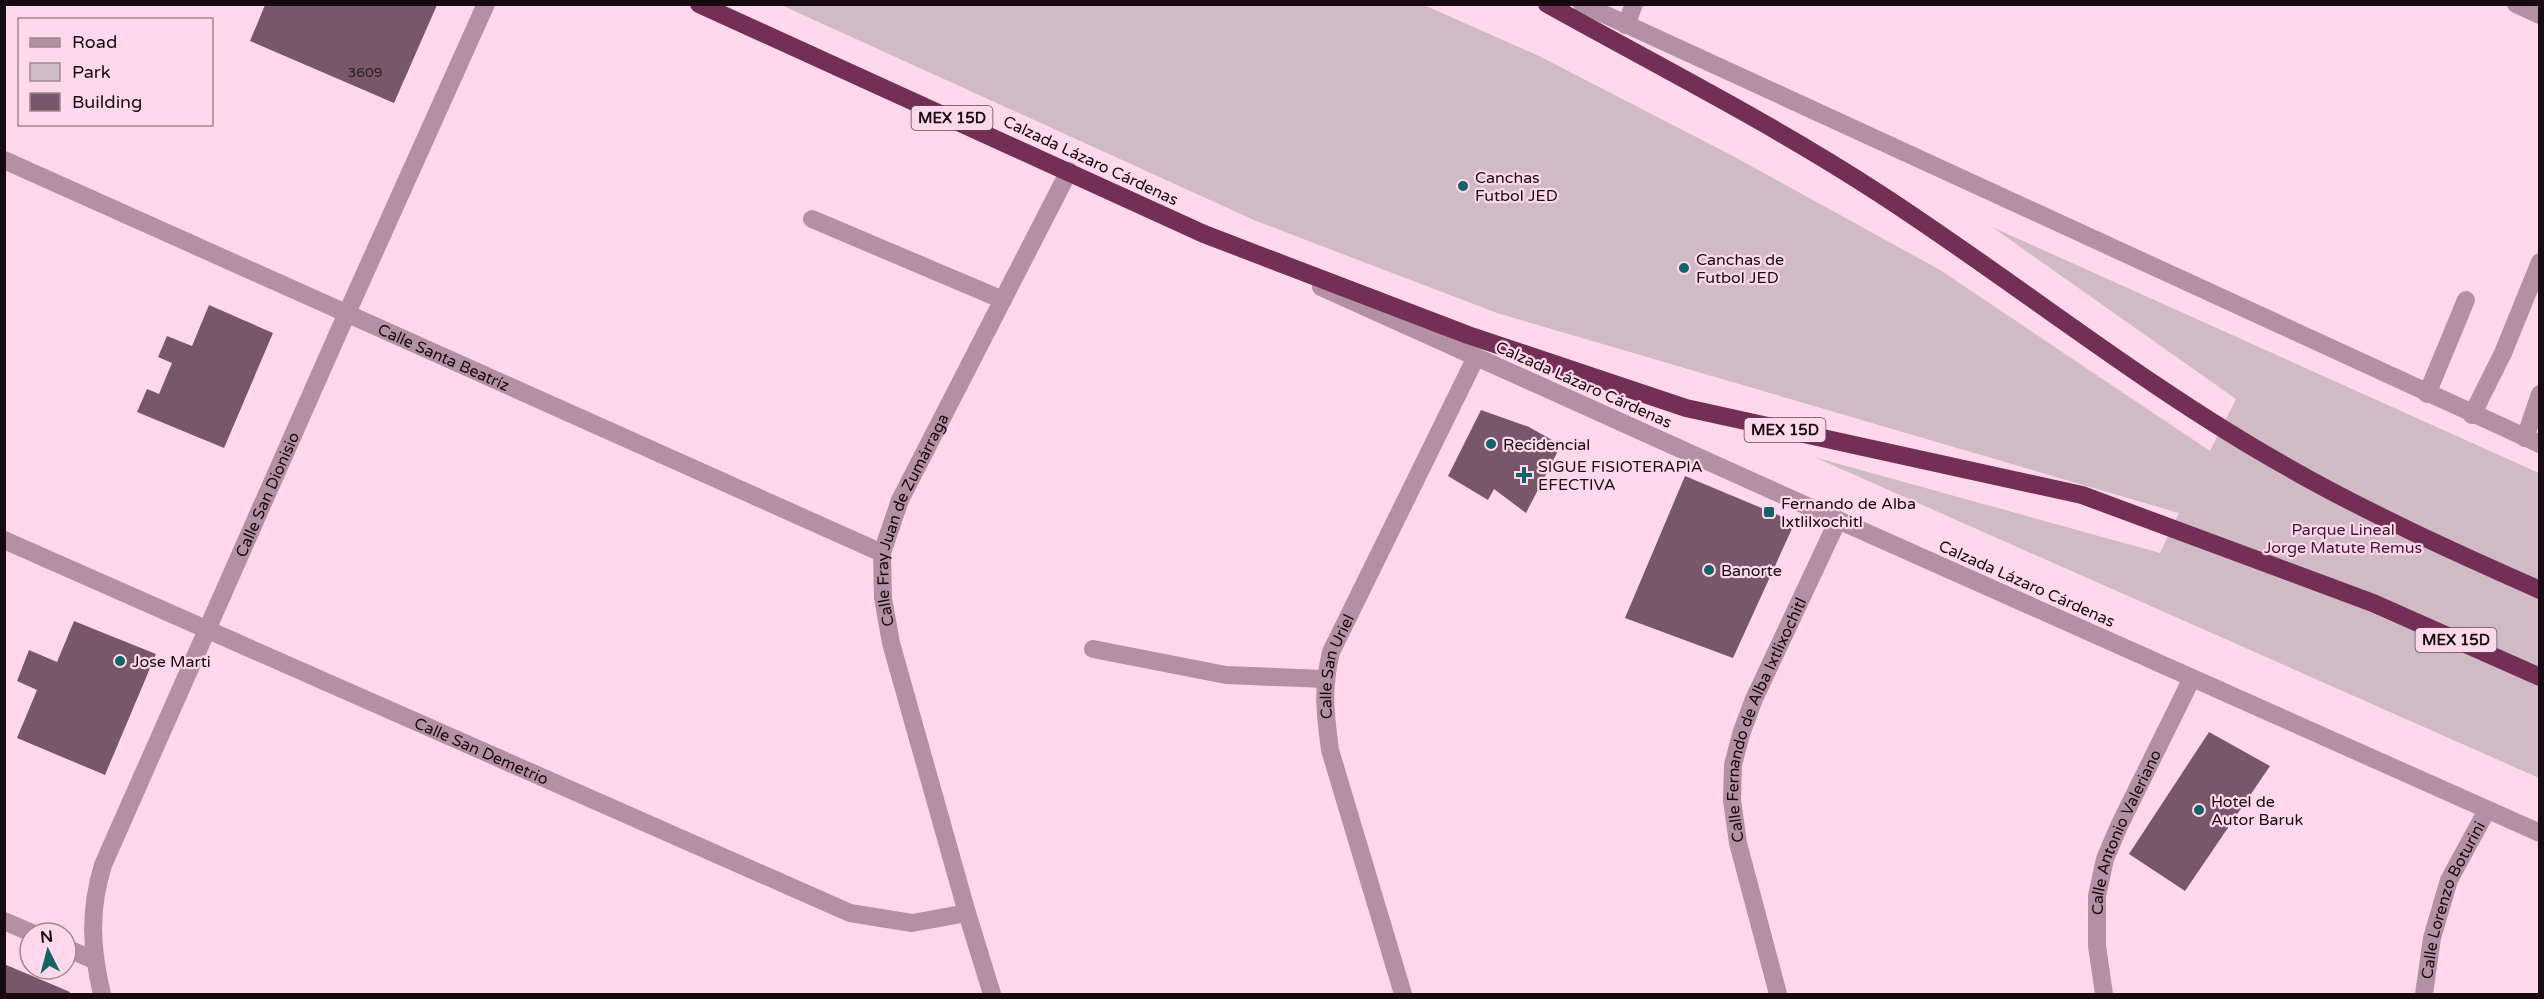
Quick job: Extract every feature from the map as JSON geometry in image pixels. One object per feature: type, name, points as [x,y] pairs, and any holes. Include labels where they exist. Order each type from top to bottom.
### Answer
[{"type":"highway","name":"Calzada Lázaro Cárdenas","points":[[699,4],[1204,234],[1468,335],[1686,408],[2082,495],[2373,603],[2540,677]]},
{"type":"highway","points":[[1547,4],[1740,110],[1879,193],[2174,397],[2287,468],[2399,528],[2540,590]]},
{"type":"street","name":"Calle San Dionisio","points":[[102,994],[94,960],[94,895],[103,865],[206,629],[486,4]]},
{"type":"street","points":[[1582,4],[2532,441],[2540,394]]},
{"type":"street","points":[[1626,25],[1634,4]]},
{"type":"street","points":[[2516,4],[2540,15]]},
{"type":"street","name":"Calle Santa Beatríz","points":[[4,160],[882,552]]},
{"type":"street","name":"Calle Fray Juan de Zumárraga","points":[[992,994],[891,643],[883,598],[882,552],[900,500],[1069,171]]},
{"type":"street","points":[[812,219],[1003,300]]},
{"type":"street","name":"Calzada Lázaro Cárdenas","points":[[1204,234],[2540,833]]},
{"type":"street","points":[[2472,415],[2503,353],[2540,262]]},
{"type":"street","points":[[2427,394],[2466,300]]},
{"type":"street","name":"Calle San Uriel","points":[[1403,994],[1330,750],[1325,713],[1324,679],[1331,652],[1476,357]]},
{"type":"street","name":"Calle Fernando de Alba Ixtlixochitl","points":[[1778,994],[1738,843],[1732,800],[1733,765],[1754,699],[1838,520]]},
{"type":"street","name":"Calle San Demetrio","points":[[4,540],[850,913],[912,923],[967,913]]},
{"type":"street","points":[[1093,649],[1226,675],[1324,679]]},
{"type":"street","name":"Calle Antonio Valeriano","points":[[2104,994],[2097,946],[2097,896],[2105,859],[2192,678]]},
{"type":"street","name":"Calle Lorenzo Boturini","points":[[2424,994],[2432,938],[2449,880],[2487,810]]},
{"type":"street","points":[[4,921],[18,927]]},
{"type":"street","points":[[78,953],[94,960]]},
{"type":"green space","name":"Parque Lineal Jorge Matute Remus","points":[[781,5],[1424,5],[1539,56],[1733,156],[1940,270],[2210,451],[2236,399],[1992,227],[2539,473],[2539,778],[1814,457],[2160,553],[2179,513],[1497,313],[1256,221]]},
{"type":"building","points":[[265,5],[437,5],[394,103],[250,41]]},
{"type":"building","points":[[209,305],[273,333],[224,448],[137,412],[147,389],[159,394],[172,363],[158,357],[167,336],[192,346]]},
{"type":"building","points":[[1481,410],[1529,427],[1561,445],[1526,513],[1494,489],[1488,500],[1448,476]]},
{"type":"building","name":"Banorte","points":[[1685,476],[1795,522],[1733,658],[1625,618]]},
{"type":"building","points":[[74,621],[156,654],[105,775],[17,738],[37,690],[17,681],[29,650],[57,662]]},
{"type":"building","name":"Hotel de Autor Baruk","points":[[2209,732],[2270,766],[2185,891],[2129,854]]},
{"type":"building","points":[[4,964],[18,970],[18,981],[44,981],[70,992],[69,994],[4,994]]},
{"type":"place","name":"Canchas Futbol JED","points":[[1463,186]]},
{"type":"place","name":"Canchas de Futbol JED","points":[[1684,268]]},
{"type":"place","name":"Recidencial","points":[[1491,444]]},
{"type":"place","name":"SIGUE FISIOTERAPIA EFECTIVA","points":[[1524,475]]},
{"type":"place","name":"Fernando de Alba Ixtlilxochitl","points":[[1769,512]]},
{"type":"place","name":"Banorte","points":[[1709,570]]},
{"type":"place","name":"Jose Marti","points":[[120,661]]},
{"type":"place","name":"Hotel de Autor Baruk","points":[[2199,810]]}]
